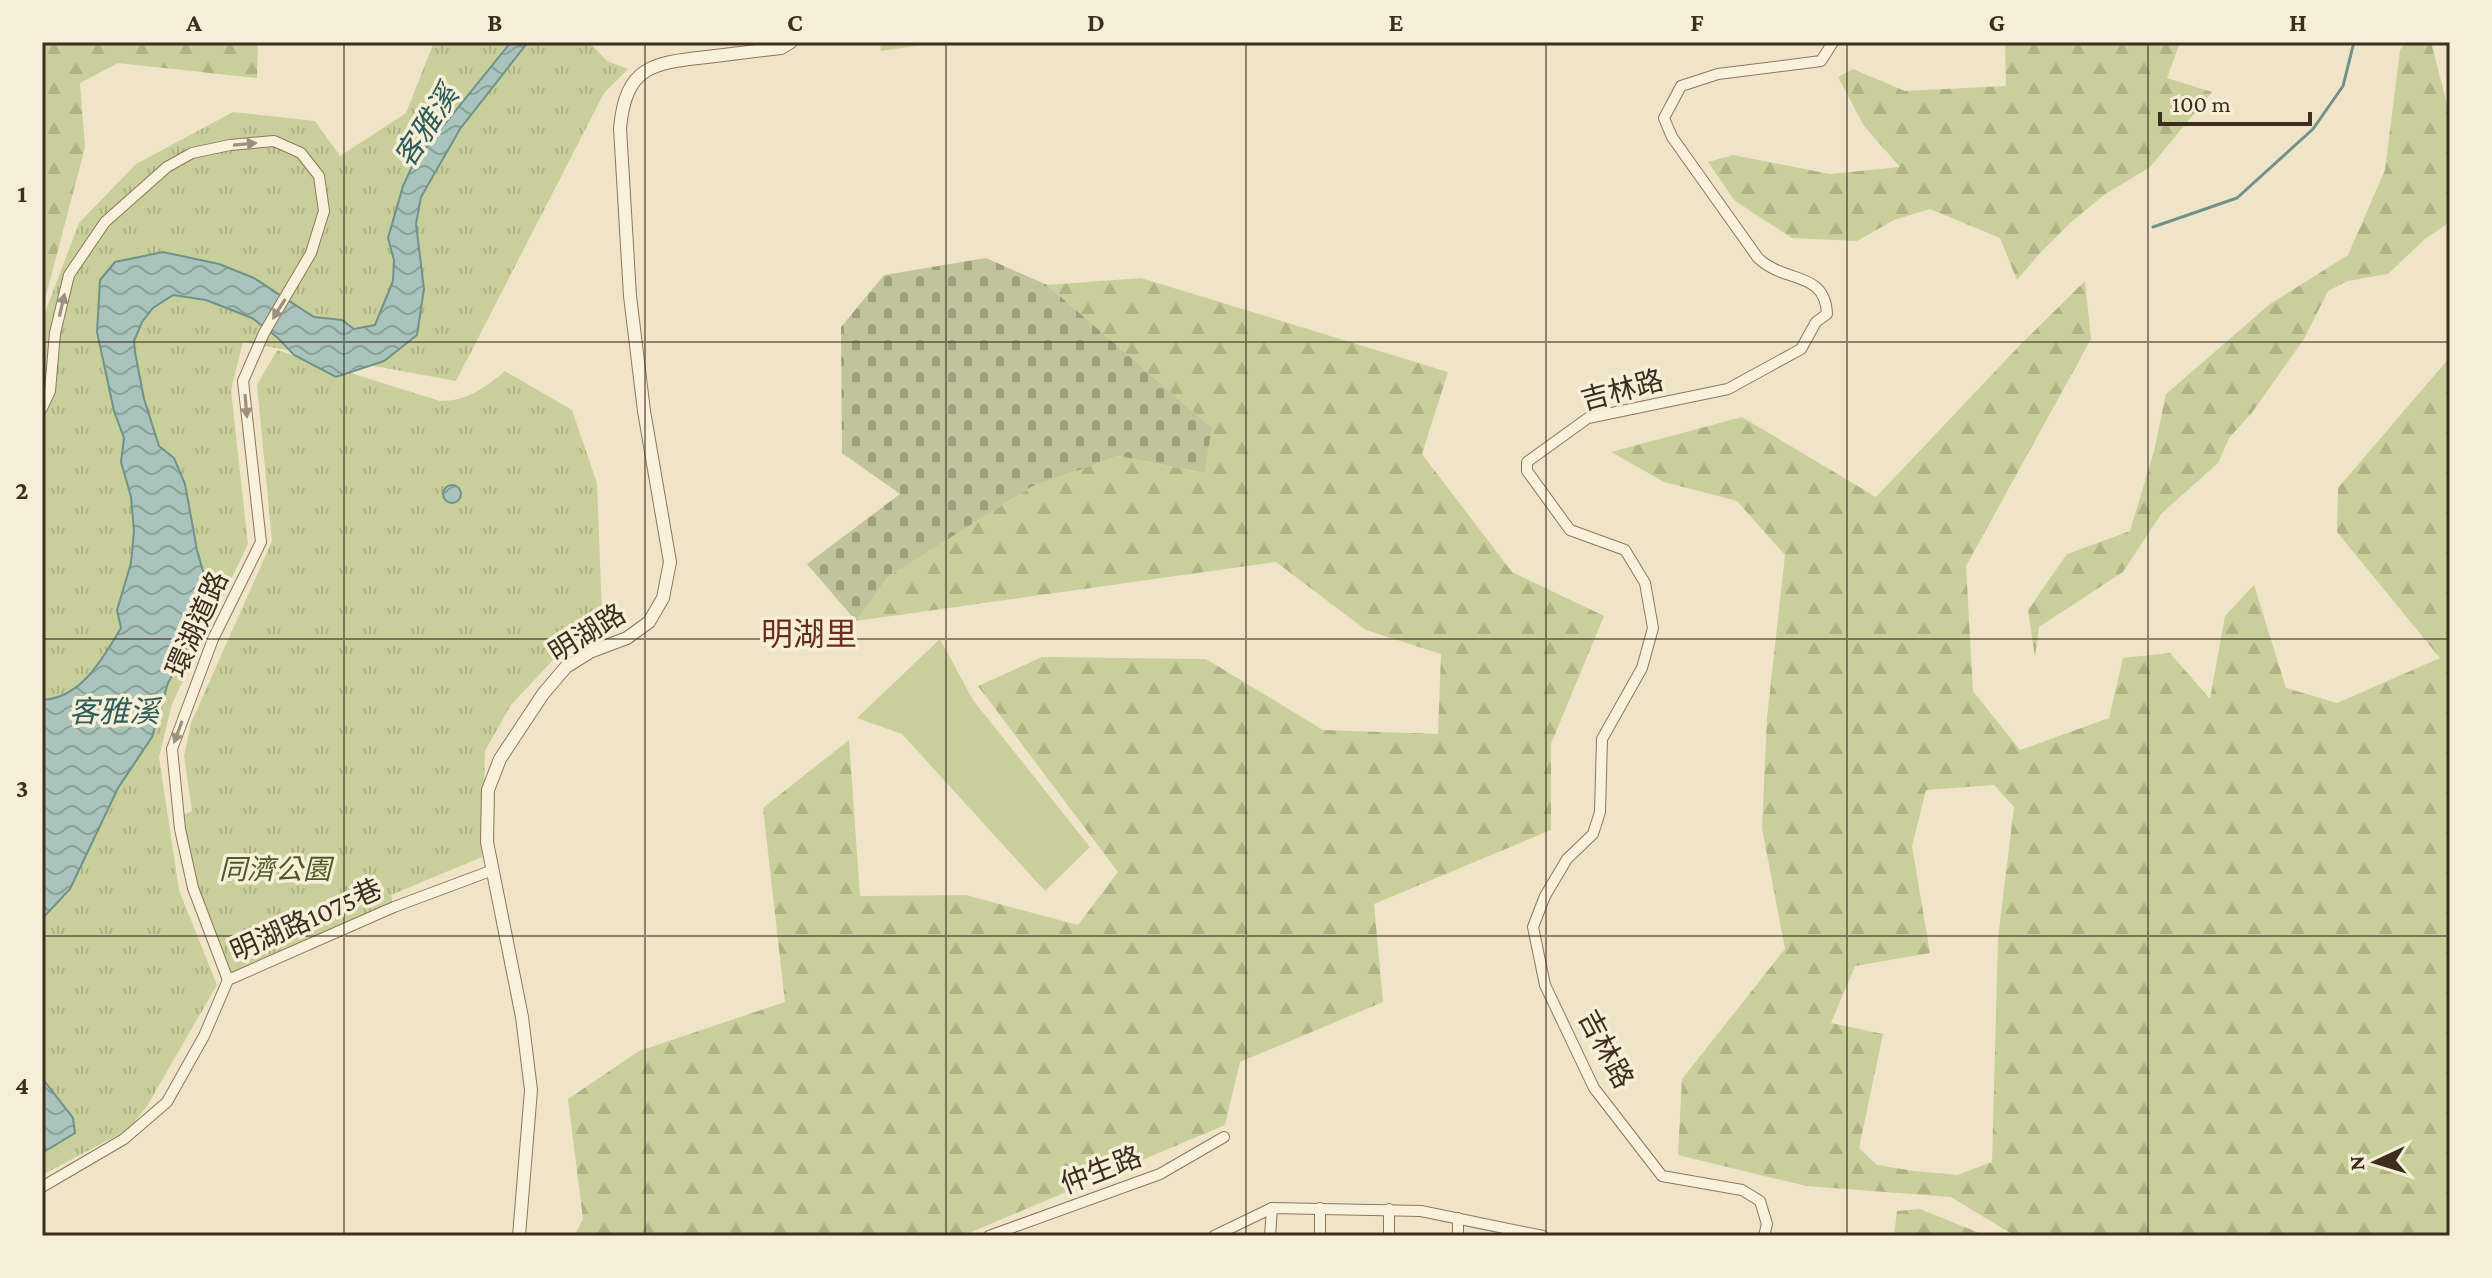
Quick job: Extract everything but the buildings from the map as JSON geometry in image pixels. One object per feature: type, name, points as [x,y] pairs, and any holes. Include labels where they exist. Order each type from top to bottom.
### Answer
[{"type":"street","name":"明湖路","points":[[519,1236],[531,1090],[522,1017],[487,842],[488,790],[500,759],[543,694],[566,667],[590,652],[627,638],[649,622],[663,598],[670,562],[644,411],[630,296],[620,128],[622,105],[639,76],[646,69],[664,61],[781,48],[791,42]]},
{"type":"street","name":"吉林路","points":[[1766,1230],[1760,1201],[1742,1190],[1662,1176],[1594,1088],[1545,985],[1533,927],[1545,896],[1567,859],[1593,834],[1600,812],[1602,739],[1642,668],[1653,628],[1645,583],[1625,550],[1570,530],[1527,471],[1527,462],[1588,418],[1728,389],[1801,349],[1816,322],[1827,314],[1826,298],[1819,286],[1768,269],[1758,258],[1672,137],[1664,118],[1681,86],[1718,74],[1821,61],[1833,42]]},
{"type":"street","name":"環湖道路","points":[[42,408],[50,391],[55,333],[69,275],[105,222],[167,167],[192,153],[230,145],[274,141],[301,153],[319,176],[324,211],[311,253],[264,333],[243,381],[261,542],[213,639],[172,749],[180,829],[193,888],[228,980]]},
{"type":"street","name":"明湖路1075巷","points":[[42,1187],[124,1139],[167,1102],[204,1036],[228,980],[394,907],[493,870]]},
{"type":"street","name":"仲生路","points":[[989,1236],[1160,1174],[1224,1137]]},
{"type":"street","points":[[1270,1236],[1272,1208]]},
{"type":"street","points":[[1214,1236],[1272,1208],[1421,1211],[1543,1236]]},
{"type":"street","points":[[1320,1208],[1320,1236]]},
{"type":"street","points":[[1389,1209],[1389,1236]]},
{"type":"street","points":[[1458,1218],[1458,1236]]},
{"type":"green space","points":[[42,42],[258,42],[257,78],[118,63],[80,83],[85,147],[42,311]]},
{"type":"green space","points":[[434,42],[589,42],[607,61],[628,69],[604,93],[456,381],[243,342],[231,390],[248,544],[172,704],[159,757],[179,890],[217,985],[147,1106],[129,1129],[42,1175],[42,320],[79,223],[136,164],[233,112],[315,121],[340,156],[406,113]]},
{"type":"green space","points":[[880,42],[936,42],[936,43],[881,51]]},
{"type":"green space","points":[[2005,42],[2180,42],[2167,78],[2212,92],[2150,167],[2104,195],[2070,223],[2017,280],[2000,238],[1930,209],[1894,220],[1857,241],[1792,238],[1735,201],[1708,162],[1733,155],[1830,174],[1900,167],[1864,126],[1838,77],[1853,69],[1905,91],[2006,86]]},
{"type":"green space","points":[[2405,42],[2431,42],[2450,116],[2450,222],[2425,239],[2388,274],[2348,281],[2328,291],[2304,339],[2251,414],[2229,438],[2218,463],[2161,514],[2123,572],[2039,627],[2035,657],[2028,610],[2067,554],[2130,531],[2154,451],[2166,394],[2270,304],[2348,255],[2385,170],[2400,50]]},
{"type":"green space","points":[[986,258],[1047,285],[1212,428],[1204,473],[1118,456],[1031,487],[888,577],[856,621],[807,564],[900,494],[842,453],[841,327],[884,275]]},
{"type":"green space","points":[[1141,278],[1448,372],[1422,454],[1512,572],[1604,616],[1551,744],[1551,830],[1374,904],[1383,1002],[1240,1062],[1225,1125],[962,1236],[574,1236],[583,1219],[568,1099],[639,1051],[785,1002],[763,808],[849,740],[860,896],[966,895],[1078,925],[1118,872],[978,686],[1042,657],[1206,659],[1323,730],[1438,734],[1441,654],[1366,630],[1276,562],[856,621],[888,577],[1031,487],[1118,456],[1203,473],[1212,428],[1047,285]]},
{"type":"green space","points":[[2085,281],[2091,339],[1966,566],[1973,691],[2020,750],[2109,718],[2123,658],[2170,653],[2210,699],[2225,616],[2254,585],[2286,688],[2337,703],[2440,658],[2337,532],[2338,488],[2450,357],[2450,1236],[2015,1236],[1951,1197],[1806,1186],[1678,1155],[1682,1079],[1785,949],[1762,828],[1767,718],[1785,555],[1737,501],[1664,482],[1611,452],[1742,417],[1876,497]],"holes":[[[1994,785],[2014,807],[1998,938],[1992,1162],[1957,1175],[1877,1165],[1859,1148],[1883,1034],[1831,1023],[1855,966],[1930,953],[1912,846],[1926,790]]]},
{"type":"green space","name":"同濟公園","points":[[277,350],[440,401],[467,396],[505,371],[572,410],[597,483],[603,640],[553,660],[511,705],[485,751],[482,857],[391,895],[394,907],[228,980],[193,888],[183,815],[192,811],[184,756],[191,723],[272,541],[257,385]]},
{"type":"green space","points":[[940,639],[973,700],[1090,847],[1045,891],[902,734],[857,718]]},
{"type":"green space","points":[[1920,1209],[1985,1236],[1894,1236],[1897,1211]]},
{"type":"water","name":"客雅溪","points":[[511,42],[528,42],[460,129],[421,197],[416,224],[424,289],[417,335],[384,361],[336,377],[294,355],[252,318],[206,300],[173,295],[153,308],[142,322],[134,341],[144,399],[159,446],[174,458],[185,484],[197,550],[208,589],[196,633],[168,683],[152,737],[118,788],[70,889],[42,919],[42,700],[56,698],[80,684],[99,663],[121,628],[117,610],[131,563],[134,531],[131,497],[121,462],[124,438],[114,411],[97,332],[100,280],[115,262],[163,252],[219,264],[254,278],[314,317],[342,320],[354,329],[375,325],[393,281],[394,260],[388,238],[403,186],[414,162]]},
{"type":"water","points":[[448,485],[456,485],[461,494],[459,501],[448,503],[443,498],[443,490]]},
{"type":"water","points":[[42,1078],[73,1118],[75,1133],[42,1153]]},
{"type":"waterway","points":[[2153,227],[2237,198],[2313,129],[2343,86],[2354,42]]},
{"type":"district","name":"明湖里","points":[[809,634]]}]
